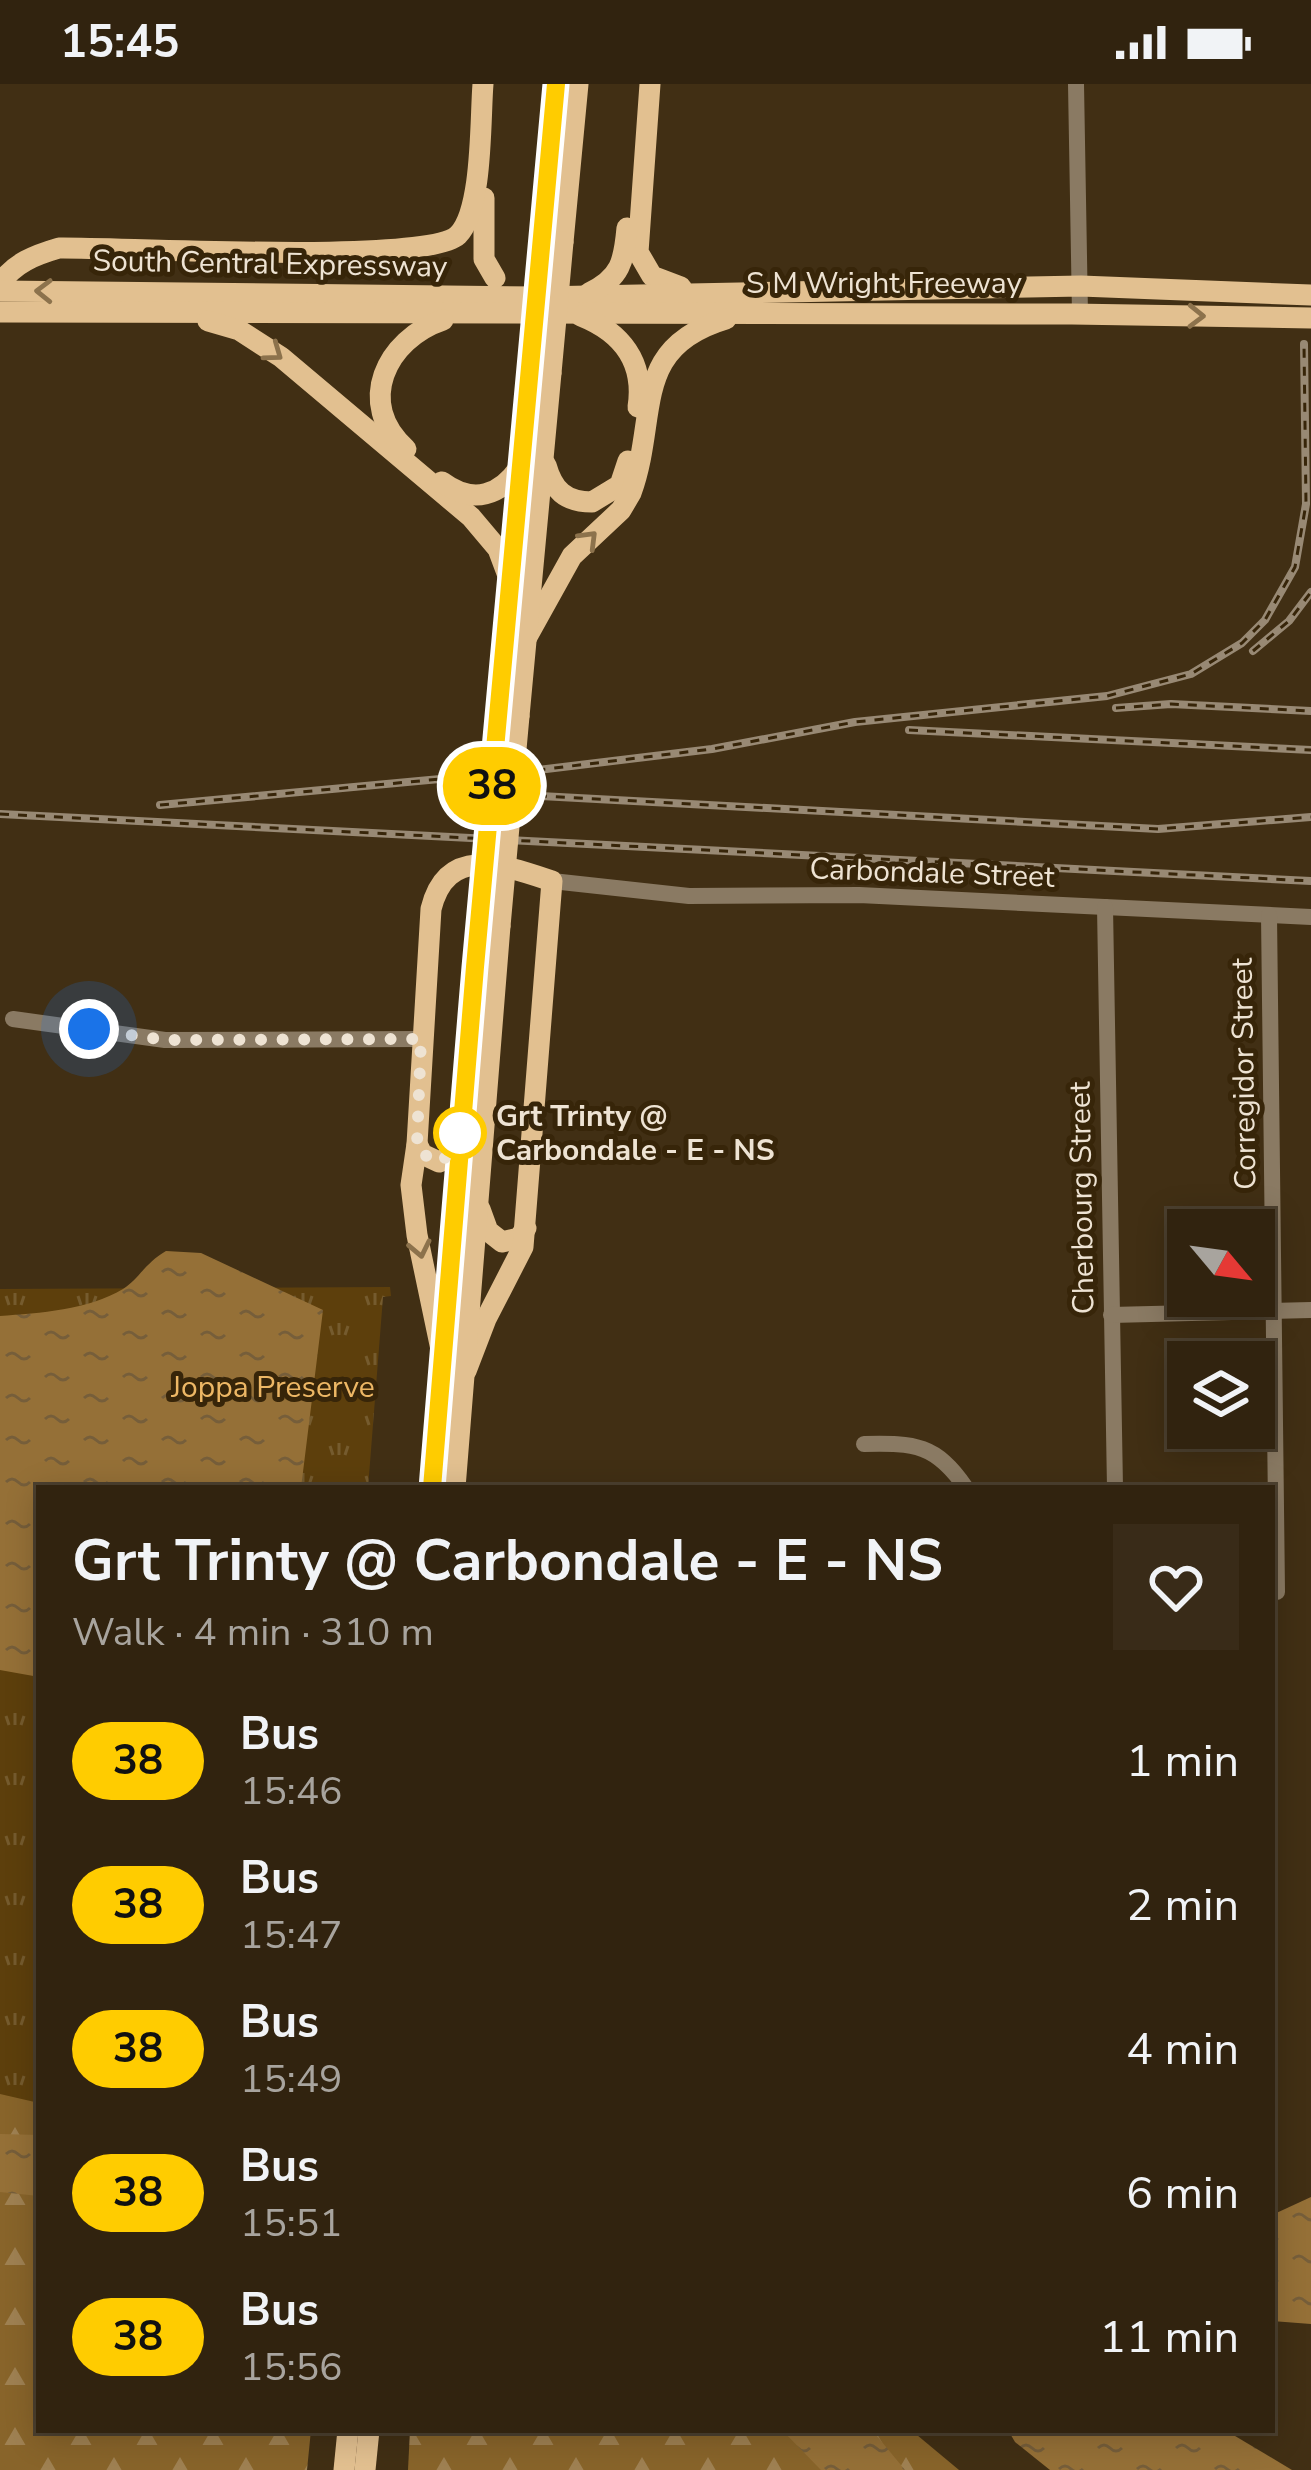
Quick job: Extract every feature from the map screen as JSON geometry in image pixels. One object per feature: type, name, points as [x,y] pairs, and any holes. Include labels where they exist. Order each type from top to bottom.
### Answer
[{"type":"main road","points":[[457,242],[473,204],[483,84]]},
{"type":"main road","points":[[494,84],[482,215],[484,259],[494,278]]},
{"type":"main road","points":[[509,716],[527,638],[556,84]]},
{"type":"main road","points":[[551,242],[578,84]]},
{"type":"main road","points":[[533,462],[558,491],[583,502],[612,492],[627,468],[640,393],[637,368],[617,337],[580,304],[606,285],[622,265],[639,84]]},
{"type":"main road","points":[[650,84],[638,252],[661,282],[705,292]]},
{"type":"main road","points":[[0,287],[8,272],[25,260],[59,248],[386,252],[457,242],[473,232],[482,215]]},
{"type":"main road","points":[[457,242],[494,278],[539,297]]},
{"type":"main road","name":"S M Wright Freeway","points":[[457,315],[705,292],[1081,286],[1311,295]]},
{"type":"main road","name":"South Central Expressway","points":[[0,287],[539,297]]},
{"type":"main road","name":"S M Wright Freeway","points":[[539,297],[580,304],[745,313],[1311,318]]},
{"type":"main road","name":"South Central Expressway","points":[[0,312],[457,315]]},
{"type":"main road","points":[[166,312],[239,331],[281,357],[471,517],[498,549],[510,581]]},
{"type":"main road","points":[[527,638],[572,556],[621,510],[632,493],[656,377],[667,353],[693,330],[745,313]]},
{"type":"main road","points":[[457,315],[412,333],[399,345],[383,373],[384,417],[398,443],[457,492],[490,494],[533,462]]},
{"type":"main road","points":[[432,1485],[460,1138],[489,925],[509,716],[510,581],[533,462]]},
{"type":"main road","points":[[442,1354],[411,1186],[431,909],[444,876],[475,864],[521,870],[552,881],[526,1228],[519,1260],[486,1318],[466,1371]]},
{"type":"main road","points":[[455,1485],[477,1198],[489,925]]},
{"type":"main road","points":[[417,1144],[422,1154],[440,1162],[460,1138]]},
{"type":"main road","points":[[477,1198],[494,1238],[510,1242],[526,1228]]},
{"type":"main road","points":[[344,2470],[348,2433]]},
{"type":"main road","points":[[365,2470],[369,2433]]},
{"type":"street","points":[[1076,84],[1080,314]]},
{"type":"street","name":"Carbondale Street","points":[[552,881],[689,896],[860,895],[1311,917]]},
{"type":"street","name":"Cherbourg Street","points":[[1105,907],[1115,1485]]},
{"type":"street","name":"Corregidor Street","points":[[1269,915],[1273,1209]]},
{"type":"street","points":[[13,1019],[165,1040],[421,1039]]},
{"type":"street","points":[[1275,1311],[1311,1310]]},
{"type":"street","points":[[1111,1315],[1167,1314]]},
{"type":"street","name":"Corregidor Street","points":[[1274,1317],[1276,1592]]},
{"type":"street","points":[[864,1444],[919,1446],[936,1453],[963,1485]]},
{"type":"green space","name":"Joppa Preserve","points":[[390,1287],[391,1296],[383,1297],[368,1485],[36,1485],[36,2102],[0,2094],[0,1289]]},
{"type":"green space","points":[[0,1705],[36,1713],[36,2433],[311,2433],[307,2470],[0,2470]]},
{"type":"green space","points":[[410,2433],[915,2433],[959,2470],[408,2470]]},
{"type":"water","name":"Joppa Preserve","points":[[166,1251],[201,1253],[323,1310],[301,1485],[36,1485],[36,1676],[0,1670],[0,1316],[95,1302],[129,1285]]},
{"type":"water","points":[[0,2134],[36,2135],[36,2196],[0,2192]]},
{"type":"water","points":[[1311,2197],[1311,2324],[1275,2321],[1275,2214]]},
{"type":"water","points":[[785,2433],[874,2433],[905,2470],[821,2470]]},
{"type":"water","points":[[1010,2433],[1230,2433],[1292,2470],[1050,2470]]},
{"type":"railway","points":[[160,805],[712,749],[855,722],[1107,696],[1191,674],[1242,643],[1265,620],[1295,567],[1306,504],[1304,344]]},
{"type":"railway","points":[[1253,651],[1289,621],[1311,592]]},
{"type":"railway","points":[[1116,708],[1171,704],[1311,711]]},
{"type":"railway","points":[[909,730],[1311,750]]},
{"type":"railway","points":[[448,791],[1158,829],[1311,817]]},
{"type":"railway","points":[[0,814],[1311,881]]},
{"type":"bus line","name":"38","points":[[432,1485],[556,84]]},
{"type":"place","name":"Grt Trinty @ Carbondale - E - NS","points":[[460,1133]]},
{"type":"route","points":[[89,1029],[165,1040],[421,1039],[417,1144],[422,1154],[440,1162],[452,1152],[460,1133]]}]
